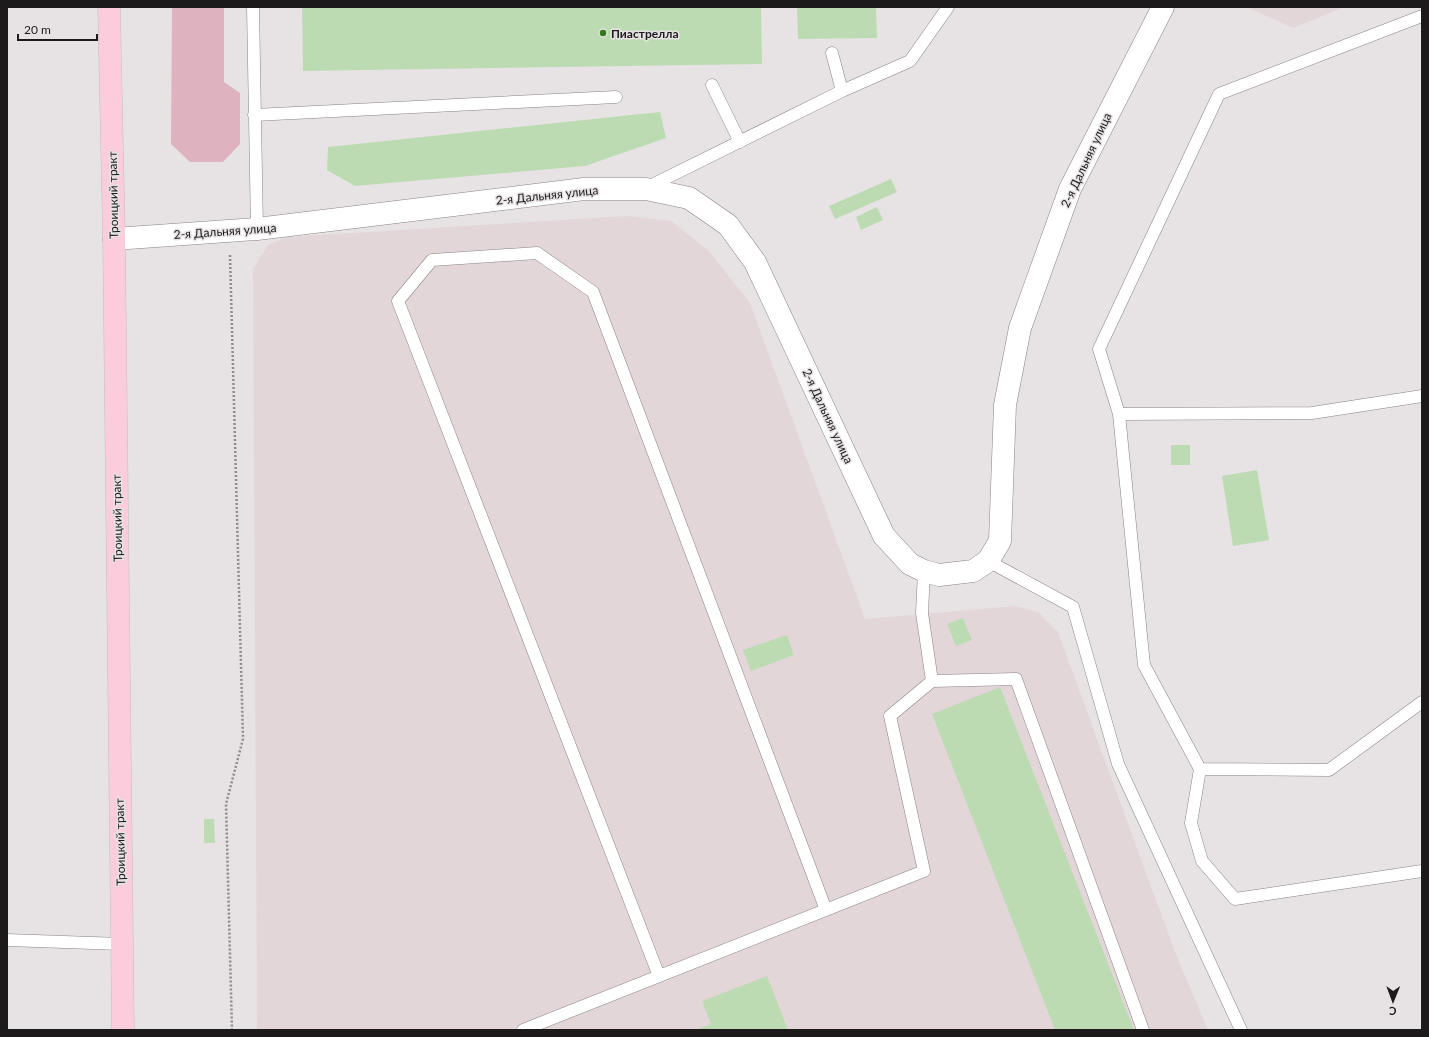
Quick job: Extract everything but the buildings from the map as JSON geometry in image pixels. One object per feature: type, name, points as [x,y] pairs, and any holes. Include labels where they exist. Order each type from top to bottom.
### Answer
[{"type":"main road","name":"Троицкий тракт","points":[[109,7],[114,239],[123,1030]]},
{"type":"street","name":"2-я Дальняя улица","points":[[114,239],[257,229],[584,189],[646,189],[689,198],[728,225],[755,262],[884,536],[910,564],[924,572],[938,575],[973,570],[988,561],[1000,541],[1005,404],[1020,328],[1070,189],[1163,7]]},
{"type":"lane","points":[[253,7],[257,229]]},
{"type":"lane","points":[[646,189],[842,91],[910,60],[948,7]]},
{"type":"lane","points":[[1422,16],[1219,94],[1100,350],[1118,414],[1144,665],[1200,769],[1191,823],[1202,861],[1235,899],[1422,871]]},
{"type":"lane","points":[[832,53],[842,91]]},
{"type":"lane","points":[[712,85],[740,142]]},
{"type":"lane","points":[[254,115],[616,97]]},
{"type":"lane","points":[[659,976],[398,301],[432,260],[537,253],[593,292],[826,910]]},
{"type":"lane","points":[[1118,414],[1312,413],[1422,396]]},
{"type":"lane","points":[[988,561],[1073,607],[1118,764],[1241,1030]]},
{"type":"lane","points":[[924,572],[922,613],[932,681]]},
{"type":"lane","points":[[523,1030],[924,871],[890,716],[932,681],[1016,678],[1143,1030]]},
{"type":"lane","points":[[1200,769],[1329,770],[1422,702]]},
{"type":"lane","points":[[7,940],[121,944]]},
{"type":"path","points":[[230,231],[243,739],[226,804],[232,1030]]},
{"type":"shaded area","points":[[172,7],[224,7],[224,82],[240,93],[240,144],[223,162],[190,162],[171,144]]},
{"type":"shaded area","points":[[1247,7],[1344,7],[1293,28]]},
{"type":"shaded area","points":[[627,216],[671,221],[708,250],[750,303],[865,619],[1015,606],[1038,612],[1058,632],[1175,952],[1208,1030],[257,1030],[253,269],[268,245],[287,237]]},
{"type":"place","name":"Пиастрелла","points":[[603,33]]}]
